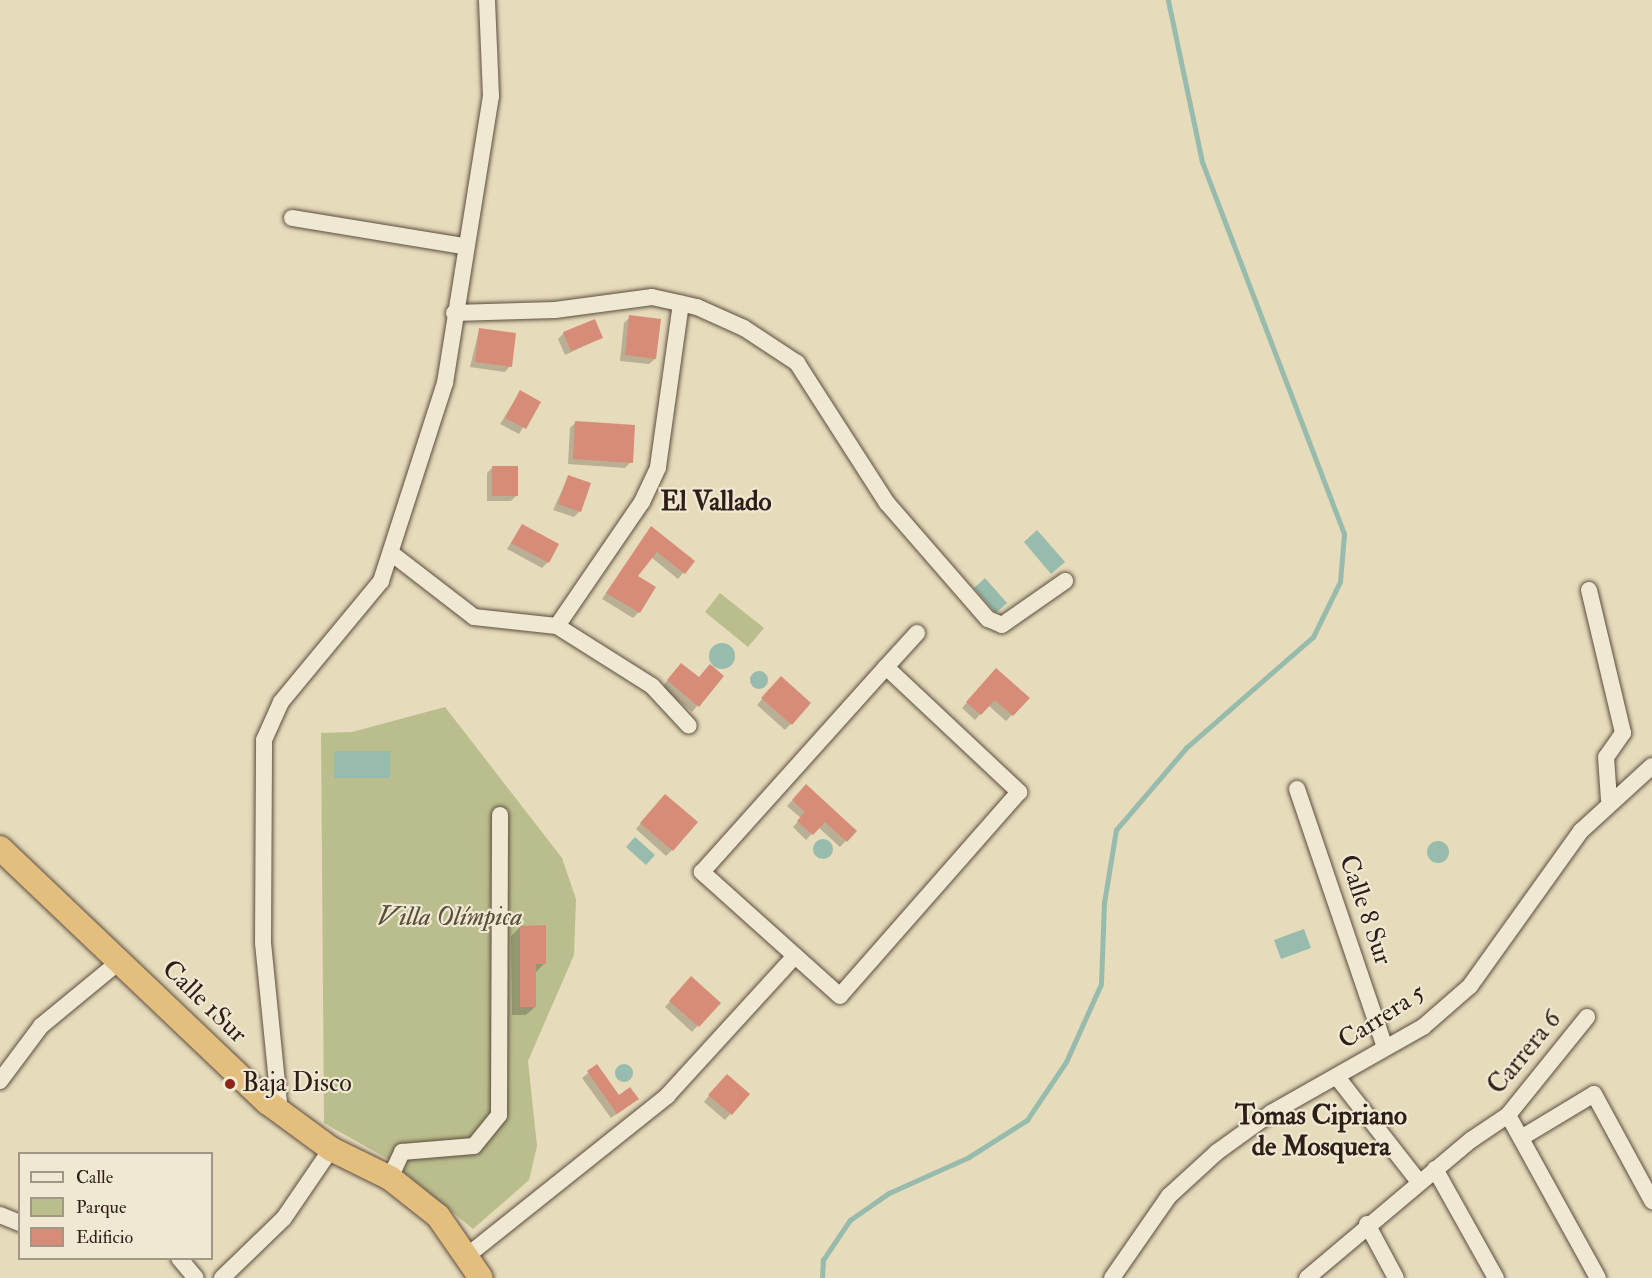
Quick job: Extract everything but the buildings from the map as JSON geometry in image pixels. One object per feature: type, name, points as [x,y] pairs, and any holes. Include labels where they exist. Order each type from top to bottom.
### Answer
[{"type":"highway","name":"Calle 1Sur","points":[[0,848],[121,960],[280,1113],[331,1149],[390,1178],[443,1221],[468,1255],[481,1278]]},
{"type":"street","points":[[280,1113],[263,943],[264,740],[281,702],[381,581],[445,383],[463,246],[491,96],[487,0]]},
{"type":"street","points":[[292,218],[463,246]]},
{"type":"street","points":[[454,313],[555,310],[652,297],[681,304],[744,328],[796,363],[887,503],[995,625],[1065,581]]},
{"type":"street","points":[[557,626],[642,502],[658,467],[681,304]]},
{"type":"street","points":[[391,553],[474,617],[557,626],[652,686],[689,726]]},
{"type":"street","points":[[1589,590],[1623,733],[1606,757],[1609,800]]},
{"type":"street","points":[[886,667],[1019,792],[840,996],[702,872],[886,667],[917,633]]},
{"type":"street","name":"Carrera 5","points":[[1112,1278],[1169,1196],[1217,1152],[1385,1047],[1423,1027],[1470,986],[1609,800],[1652,766]]},
{"type":"street","name":"Calle 8 Sur","points":[[1297,789],[1385,1047]]},
{"type":"street","points":[[390,1178],[402,1152],[474,1146],[499,1115],[500,815]]},
{"type":"street","points":[[468,1255],[667,1096],[795,956]]},
{"type":"street","points":[[0,1081],[41,1026],[121,960]]},
{"type":"street","name":"Carrera 6","points":[[1306,1278],[1419,1182],[1508,1115],[1587,1017]]},
{"type":"street","points":[[1337,1077],[1419,1182]]},
{"type":"street","points":[[1521,1138],[1594,1094],[1652,1202]]},
{"type":"street","points":[[1508,1115],[1598,1278]]},
{"type":"street","points":[[222,1278],[284,1218],[331,1149]]},
{"type":"street","points":[[1436,1169],[1496,1278]]},
{"type":"street","points":[[0,1215],[18,1222]]},
{"type":"street","points":[[1367,1224],[1396,1278]]},
{"type":"street","points":[[181,1260],[196,1278]]},
{"type":"green space","points":[[720,593],[764,628],[748,647],[705,612]]},
{"type":"green space","name":"Villa Olímpica","points":[[445,707],[562,858],[576,899],[574,955],[528,1061],[537,1146],[529,1180],[473,1229],[388,1159],[324,1123],[321,733],[352,732]]},
{"type":"shaded area","points":[[1037,530],[1065,562],[1051,574],[1024,542]]},
{"type":"shaded area","points":[[985,578],[1007,603],[996,613],[974,588]]},
{"type":"shaded area","points":[[722,643],[731,647],[735,656],[731,665],[722,669],[713,665],[709,656],[713,647]]},
{"type":"shaded area","points":[[755,671],[763,671],[768,676],[766,687],[755,689],[750,684],[750,676]]},
{"type":"shaded area","points":[[334,751],[390,751],[390,778],[334,778]]},
{"type":"shaded area","points":[[635,837],[655,855],[646,865],[626,847]]},
{"type":"shaded area","points":[[823,839],[830,842],[833,849],[830,856],[823,859],[816,856],[813,849],[816,842]]},
{"type":"shaded area","points":[[1438,841],[1446,844],[1449,852],[1446,860],[1438,863],[1430,860],[1427,852],[1430,844]]},
{"type":"shaded area","points":[[1304,929],[1311,948],[1281,959],[1274,940]]},
{"type":"shaded area","points":[[624,1064],[630,1067],[633,1073],[630,1079],[624,1082],[618,1079],[615,1073],[618,1067]]},
{"type":"waterway","points":[[822,1278],[823,1260],[850,1220],[889,1193],[969,1157],[1027,1120],[1066,1062],[1101,984],[1104,903],[1116,830],[1186,748],[1313,637],[1340,582],[1344,534],[1202,162],[1168,0]]},
{"type":"place","name":"Baja Disco","points":[[230,1084]]},
{"type":"district","name":"El Vallado","points":[[716,502]]},
{"type":"district","name":"Tomas Cipriano de Mosquera","points":[[1321,1130]]}]
